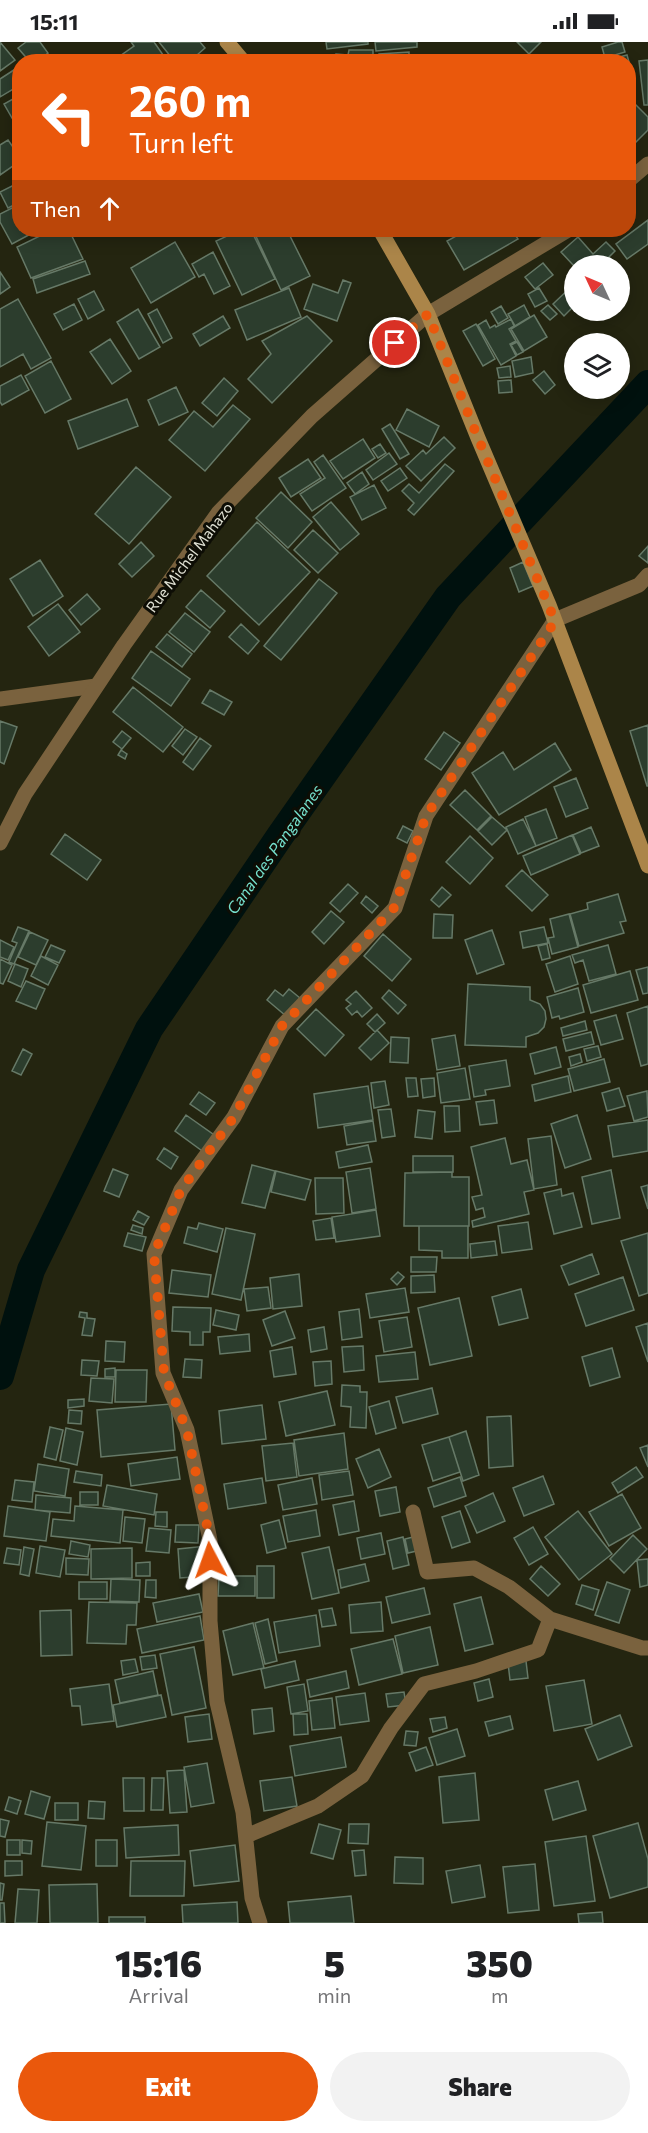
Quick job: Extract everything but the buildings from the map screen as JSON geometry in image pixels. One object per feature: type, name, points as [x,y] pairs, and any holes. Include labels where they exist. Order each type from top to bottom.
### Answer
[{"type":"main road","points":[[227,42],[237,54]]},
{"type":"main road","points":[[384,237],[428,314],[549,605],[648,866]]},
{"type":"street","points":[[636,174],[648,164]]},
{"type":"street","name":"Rue Michel Mahazo","points":[[0,843],[25,794],[96,686],[218,513],[312,416],[428,314],[556,237]]},
{"type":"street","points":[[260,1923],[252,1898],[243,1812],[218,1702],[210,1621],[210,1540],[187,1431],[164,1373],[154,1254],[181,1190],[234,1117],[282,1026],[394,908],[426,816],[555,621],[639,585],[648,575]]},
{"type":"street","points":[[0,699],[96,686]]},
{"type":"street","points":[[413,1512],[427,1572],[474,1568],[509,1587],[550,1619],[648,1648]]},
{"type":"street","points":[[246,1836],[318,1806],[362,1776],[391,1728],[424,1684],[476,1671],[538,1650],[550,1619]]},
{"type":"waterway","name":"Canal des Pangalanes","points":[[0,1376],[31,1270],[149,1029],[280,836],[448,597],[648,384]]},
{"type":"route","points":[[210,1560],[210,1540],[187,1431],[164,1373],[154,1254],[181,1190],[234,1117],[282,1026],[394,908],[426,816],[555,621],[428,314],[395,343]]}]
